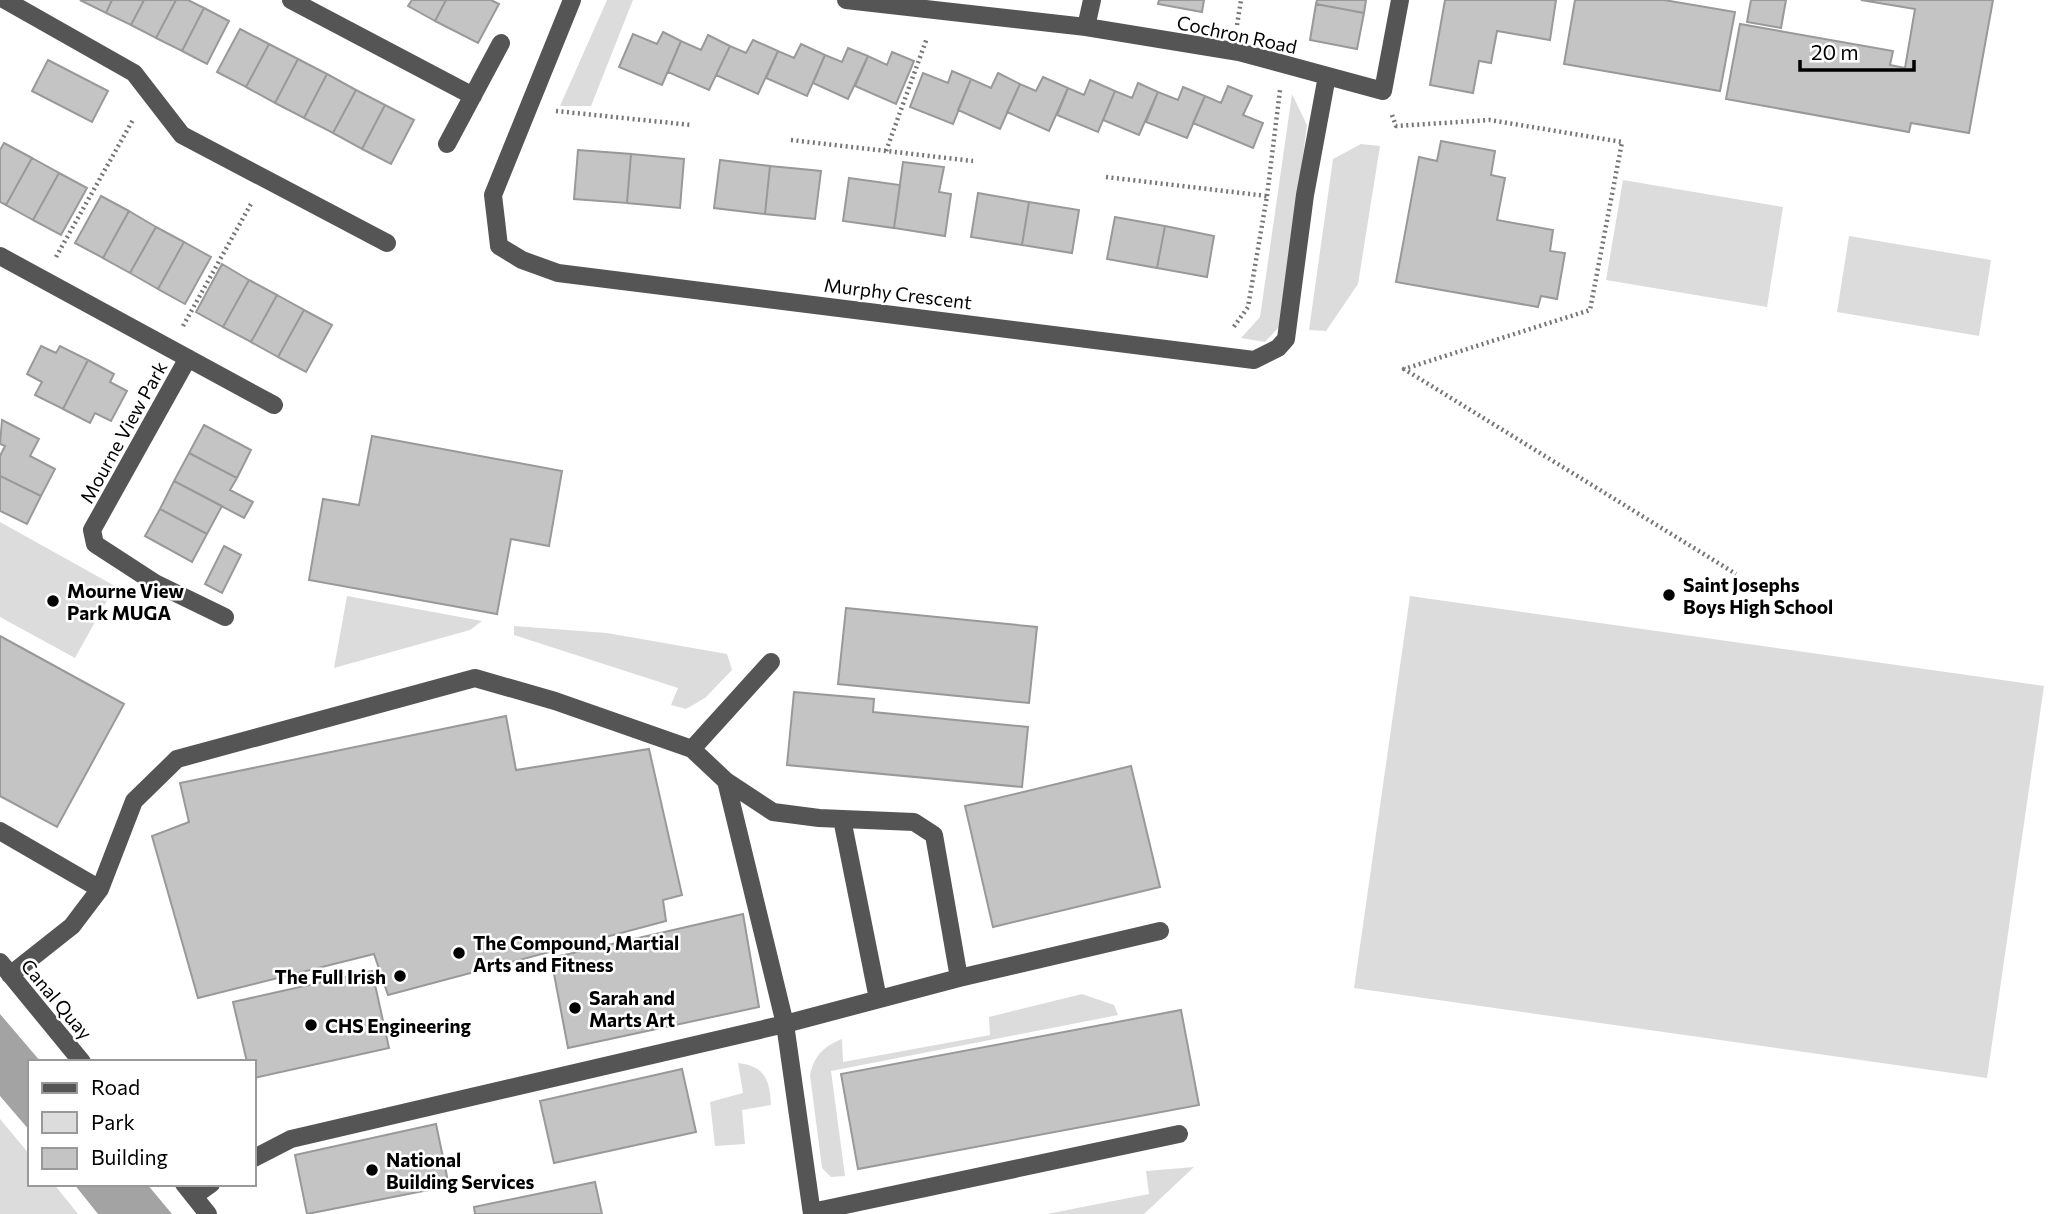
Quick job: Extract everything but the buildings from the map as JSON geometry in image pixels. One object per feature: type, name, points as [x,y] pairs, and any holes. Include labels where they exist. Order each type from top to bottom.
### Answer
[{"type":"street","points":[[5,0],[134,73],[182,135],[387,243]]},
{"type":"street","points":[[291,0],[473,96]]},
{"type":"street","name":"Murphy Crescent","points":[[572,0],[493,195],[499,246],[522,260],[558,272],[1254,360],[1278,348],[1286,339],[1305,195],[1327,76]]},
{"type":"street","name":"Cochron Road","points":[[846,0],[1086,27],[1239,52],[1383,91]]},
{"type":"street","points":[[1086,27],[1092,0]]},
{"type":"street","points":[[1383,91],[1400,0]]},
{"type":"street","points":[[447,144],[501,43]]},
{"type":"street","name":"Mourne View Park","points":[[0,256],[274,405]]},
{"type":"street","name":"Mourne View Park","points":[[188,358],[92,530],[95,544],[155,583],[225,617]]},
{"type":"street","points":[[692,749],[771,662]]},
{"type":"street","points":[[5,969],[72,926],[100,889],[134,801],[177,759],[475,678],[555,701],[692,749],[726,781],[773,812],[842,819],[914,822],[934,835],[959,978]]},
{"type":"street","points":[[726,781],[785,1024],[812,1213],[1180,1134]]},
{"type":"street","points":[[842,819],[878,999]]},
{"type":"street","points":[[0,831],[100,889]]},
{"type":"street","points":[[256,1157],[291,1139],[785,1024],[959,978],[1160,931]]},
{"type":"street","name":"Canal Quay","points":[[5,969],[80,1060]]},
{"type":"street","points":[[189,1190],[208,1214]]},
{"type":"path","points":[[1236,29],[1241,0]]},
{"type":"path","points":[[886,151],[937,10]]},
{"type":"path","points":[[1226,356],[1230,333],[1248,307],[1267,196],[1283,64]]},
{"type":"path","points":[[1383,91],[1396,126],[1490,120],[1622,142],[1590,310],[1404,369],[1736,574]]},
{"type":"path","points":[[44,279],[148,93]]},
{"type":"path","points":[[528,108],[691,125]]},
{"type":"path","points":[[792,141],[973,161]]},
{"type":"path","points":[[1106,177],[1267,196]]},
{"type":"path","points":[[171,349],[265,179]]},
{"type":"green space","points":[[607,0],[633,0],[591,106],[560,106]]},
{"type":"green space","points":[[1292,94],[1307,125],[1281,325],[1265,342],[1241,338],[1260,317]]},
{"type":"green space","points":[[1361,144],[1380,146],[1358,284],[1326,331],[1309,330],[1333,159]]},
{"type":"green space","points":[[1623,180],[1783,207],[1767,307],[1606,280]]},
{"type":"green space","points":[[1849,236],[1991,260],[1979,336],[1837,312]]},
{"type":"green space","name":"Mourne View Park MUGA","points":[[0,522],[115,586],[75,658],[0,617]]},
{"type":"green space","points":[[347,596],[482,621],[470,630],[334,668]]},
{"type":"green space","points":[[1410,596],[2044,686],[1987,1078],[1354,988]]},
{"type":"green space","points":[[514,626],[607,633],[727,654],[732,670],[705,698],[686,709],[671,705],[678,688],[514,635]]},
{"type":"green space","points":[[1082,994],[1114,1005],[1118,1015],[831,1071],[845,1176],[831,1177],[822,1168],[810,1075],[817,1057],[830,1045],[842,1039],[843,1062],[990,1035],[989,1017]]},
{"type":"green space","points":[[738,1063],[754,1067],[764,1076],[771,1105],[742,1110],[745,1144],[715,1146],[710,1102],[743,1093]]},
{"type":"green space","points":[[0,1119],[28,1153],[28,1186],[56,1186],[78,1214],[0,1214]]},
{"type":"green space","points":[[1194,1167],[1144,1214],[1047,1214],[1149,1194],[1146,1171]]},
{"type":"shaded area","points":[[0,1014],[39,1060],[28,1060],[28,1129],[0,1096]]},
{"type":"shaded area","points":[[76,1186],[149,1186],[172,1214],[98,1214]]},
{"type":"place","name":"Saint Josephs Boys High School","points":[[1669,595]]},
{"type":"place","name":"Mourne View Park MUGA","points":[[53,601]]},
{"type":"place","name":"The Compound, Martial Arts and Fitness","points":[[459,953]]},
{"type":"place","name":"The Full Irish","points":[[400,976]]},
{"type":"place","name":"Sarah and Marts Art","points":[[575,1008]]},
{"type":"place","name":"CHS Engineering","points":[[311,1025]]},
{"type":"place","name":"National Building Services","points":[[372,1170]]}]
